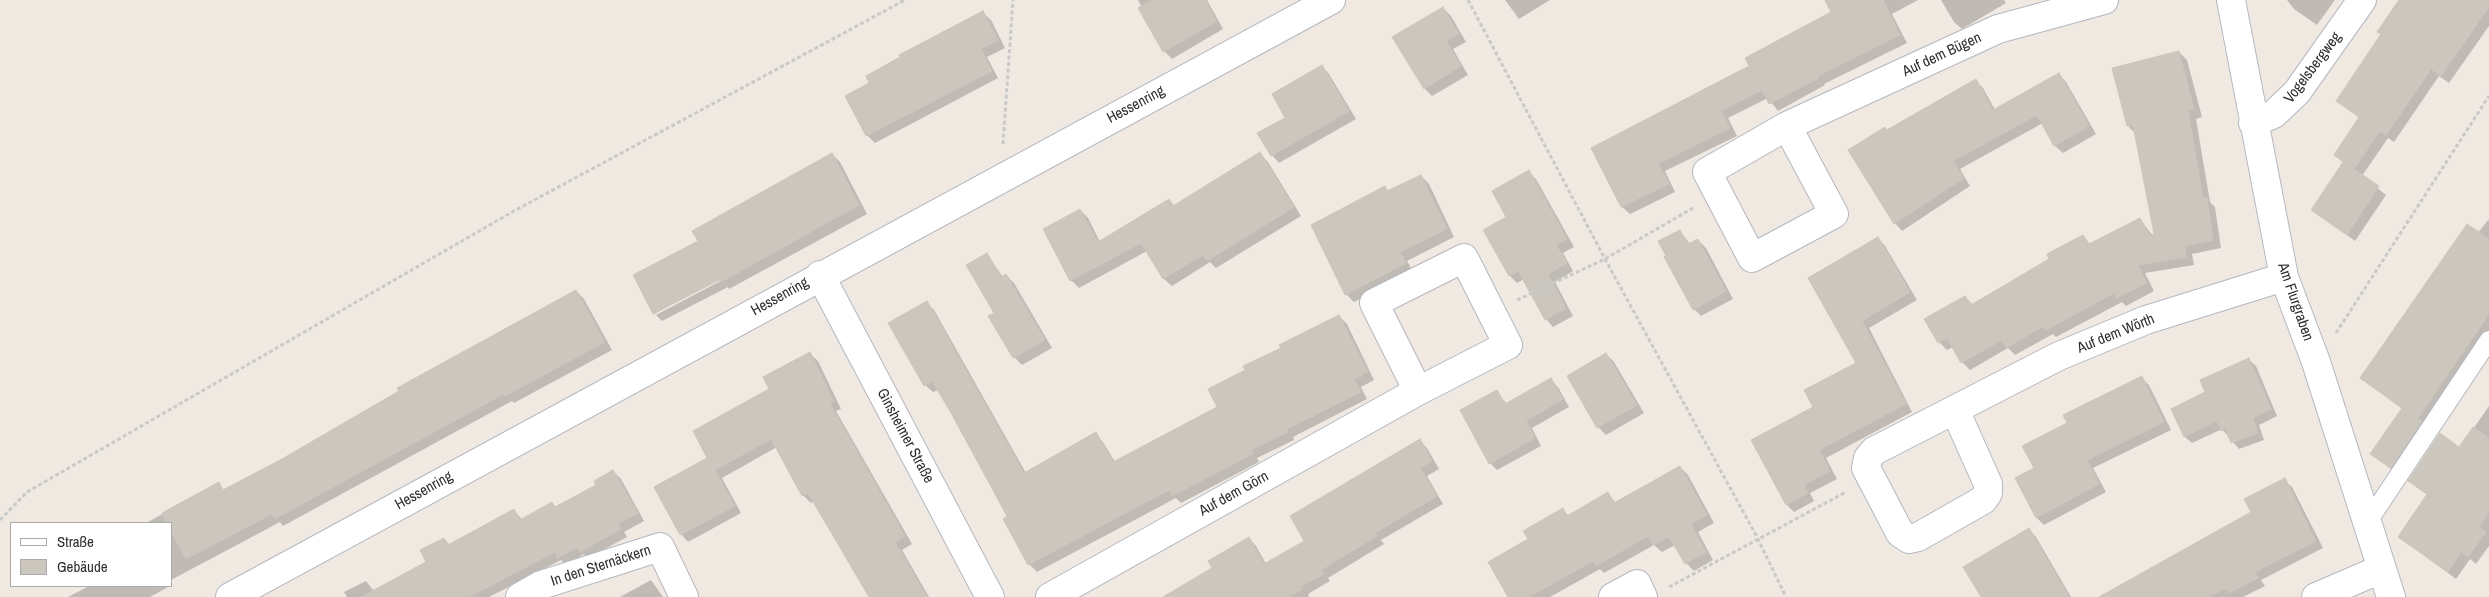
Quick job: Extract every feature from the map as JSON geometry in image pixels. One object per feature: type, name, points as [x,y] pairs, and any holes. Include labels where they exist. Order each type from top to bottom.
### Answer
[{"type":"street","name":"Hessenring","points":[[230,597],[820,275],[1331,0]]},
{"type":"street","name":"Auf dem Bügen","points":[[1787,126],[1834,214],[1752,258],[1706,172],[1787,126],[1998,29],[2104,0]]},
{"type":"street","name":"Am Flurgraben","points":[[2231,0],[2253,123],[2284,277],[2316,362],[2391,597]]},
{"type":"street","name":"Vogelsbergweg","points":[[2253,123],[2274,114],[2296,92],[2362,0]]},
{"type":"street","name":"Auf dem Görn","points":[[1050,597],[1418,391],[1508,345],[1464,258],[1374,303],[1418,391]]},
{"type":"street","name":"Ginsheimer Straße","points":[[820,275],[990,597]]},
{"type":"street","name":"Auf dem Wörth","points":[[1955,410],[1988,484],[1988,493],[1983,500],[1918,537],[1909,539],[1900,534],[1866,468],[1868,458],[1874,451],[2059,356],[2146,320],[2284,277]]},
{"type":"street","name":"In den Sternäckern","points":[[520,597],[541,585],[660,547],[684,597]]},
{"type":"street","points":[[2316,597],[2381,569]]},
{"type":"street","points":[[1613,597],[1637,584],[1655,592]]},
{"type":"lane","points":[[2367,523],[2489,340]]},
{"type":"path","points":[[0,520],[27,492],[480,230],[905,0]]},
{"type":"path","points":[[1001,178],[1013,0]]},
{"type":"path","points":[[1468,0],[1605,259],[1757,538],[1786,597]]},
{"type":"path","points":[[2316,362],[2488,102],[2489,96]]},
{"type":"path","points":[[1491,311],[1605,259],[1718,194]]},
{"type":"path","points":[[1655,592],[1872,478]]},
{"type":"building","points":[[1152,0],[1205,0],[1217,21],[1163,52],[1138,8]]},
{"type":"building","points":[[1825,0],[1883,0],[1900,35],[1818,76],[1819,78],[1769,104],[1762,90],[1721,111],[1730,128],[1658,164],[1669,184],[1621,207],[1591,148],[1749,66],[1745,58],[1831,12]]},
{"type":"building","points":[[2399,0],[2489,0],[2489,7],[2441,76],[2431,69],[2386,135],[2380,131],[2354,169],[2379,186],[2347,235],[2311,210],[2343,162],[2350,167],[2334,155],[2359,117],[2336,101],[2381,34],[2377,32]]},
{"type":"building","points":[[1443,7],[1459,34],[1446,41],[1461,66],[1424,89],[1392,37]]},
{"type":"building","points":[[983,11],[998,40],[981,49],[992,71],[866,136],[845,96],[869,83],[866,76],[900,57],[899,55]]},
{"type":"building","points":[[2179,51],[2194,109],[2188,110],[2203,198],[2207,197],[2213,240],[2185,246],[2186,257],[2138,265],[2147,283],[2116,298],[2114,293],[2046,330],[2044,326],[2006,348],[2002,340],[1961,363],[1947,338],[1938,343],[1924,319],[1965,296],[1971,305],[2049,259],[2047,254],[2083,235],[2089,244],[2140,218],[2150,236],[2154,234],[2133,125],[2127,126],[2112,68]]},
{"type":"building","points":[[1322,65],[1349,111],[1271,156],[1257,133],[1285,118],[1272,94]]},
{"type":"building","points":[[2059,73],[2089,126],[2054,146],[2037,115],[1953,161],[1964,178],[1894,224],[1848,150],[1885,127],[1887,130],[1976,79],[1993,110]]},
{"type":"building","points":[[1260,152],[1294,207],[1207,261],[1203,255],[1163,279],[1141,243],[1070,281],[1043,229],[1080,209],[1098,242],[1169,199],[1173,206]]},
{"type":"building","points":[[832,153],[859,205],[721,282],[719,280],[653,314],[633,275],[698,241],[692,231]]},
{"type":"building","points":[[1529,170],[1567,239],[1556,245],[1567,263],[1548,274],[1566,308],[1545,320],[1518,271],[1509,276],[1483,230],[1506,217],[1492,191]]},
{"type":"building","points":[[1421,175],[1447,229],[1400,252],[1406,263],[1345,295],[1311,225],[1385,186],[1387,191]]},
{"type":"building","points":[[2467,224],[2489,239],[2489,314],[2418,418],[2422,421],[2391,468],[2370,454],[2402,408],[2360,378]]},
{"type":"building","points":[[1680,230],[1688,244],[1698,239],[1726,291],[1693,310],[1664,257],[1666,256],[1658,241]]},
{"type":"building","points":[[1878,237],[1910,292],[1862,321],[1906,404],[1819,450],[1830,471],[1804,485],[1808,493],[1786,505],[1751,440],[1813,407],[1804,390],[1856,363],[1808,278]]},
{"type":"building","points":[[987,253],[1001,277],[1006,274],[1045,340],[1013,358],[988,316],[994,313],[966,265]]},
{"type":"building","points":[[576,290],[605,342],[505,396],[504,394],[275,519],[272,514],[186,559],[172,533],[172,522],[166,522],[162,513],[219,482],[223,490],[282,459],[399,391],[397,388]]},
{"type":"building","points":[[927,301],[1024,473],[1096,432],[1113,462],[1217,407],[1208,389],[1245,370],[1243,366],[1281,348],[1279,345],[1339,315],[1368,372],[1354,379],[1361,392],[1287,429],[1288,432],[1251,450],[1253,454],[1172,496],[1169,490],[1028,565],[1003,519],[1007,516],[950,411],[932,381],[924,386],[888,323]]},
{"type":"building","points":[[810,352],[834,401],[830,404],[905,536],[895,542],[927,597],[869,597],[808,493],[802,496],[771,439],[715,470],[735,506],[680,535],[654,487],[707,458],[693,431],[769,389],[763,377]]},
{"type":"building","points":[[1606,353],[1637,405],[1597,428],[1567,376]]},
{"type":"building","points":[[2249,358],[2271,409],[2253,418],[2258,433],[2231,443],[2225,428],[2221,431],[2217,421],[2184,437],[2171,409],[2205,392],[2200,380]]},
{"type":"building","points":[[2142,376],[2164,422],[2087,460],[2099,484],[2036,518],[2015,478],[2034,468],[2022,446],[2067,423],[2063,415]]},
{"type":"building","points":[[1551,378],[1563,399],[1526,421],[1535,438],[1489,464],[1460,410],[1497,390],[1505,404]]},
{"type":"building","points":[[2473,427],[2489,438],[2489,512],[2479,527],[2486,532],[2468,557],[2461,552],[2448,572],[2398,537],[2427,494],[2408,481],[2440,433],[2459,447]]},
{"type":"building","points":[[1420,439],[1432,461],[1420,468],[1437,496],[1375,533],[1377,536],[1321,570],[1324,574],[1301,586],[1303,589],[1289,597],[1163,597],[1212,568],[1208,561],[1249,537],[1264,564],[1304,541],[1290,516]]},
{"type":"building","points":[[1680,466],[1707,515],[1691,524],[1706,552],[1685,564],[1669,537],[1653,545],[1648,536],[1596,566],[1593,561],[1529,597],[1508,597],[1488,562],[1528,539],[1523,531],[1563,508],[1567,516],[1608,492],[1614,503]]},
{"type":"building","points":[[613,470],[638,513],[618,524],[621,529],[580,552],[577,547],[558,558],[555,552],[469,597],[361,597],[426,562],[420,550],[444,538],[448,545],[514,509],[520,520],[552,502],[555,507],[596,485],[594,481]]},
{"type":"building","points":[[2285,478],[2316,541],[2255,572],[2258,578],[2229,593],[2226,588],[2209,597],[2099,597],[2251,512],[2244,499]]},
{"type":"building","points":[[2029,528],[2069,597],[1981,597],[1963,567]]}]
